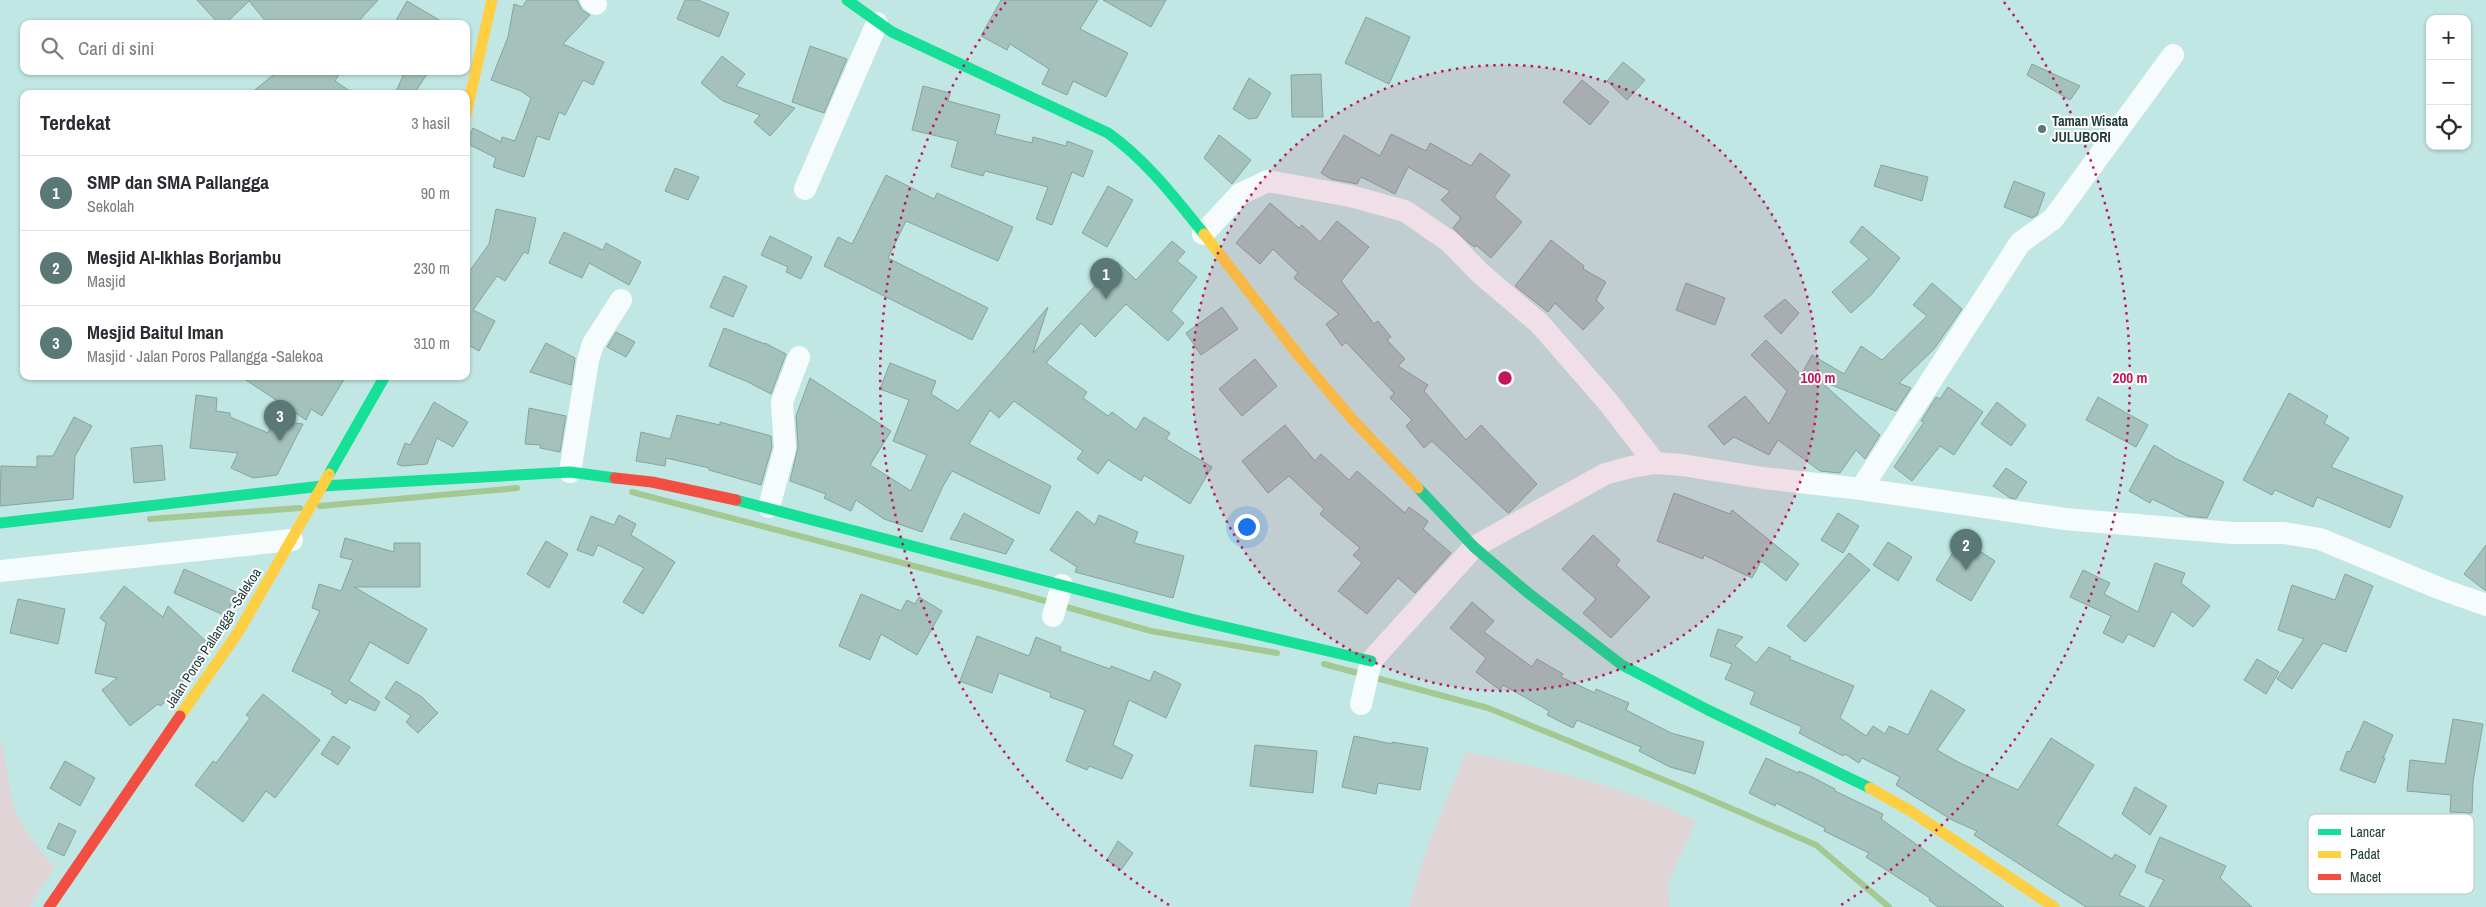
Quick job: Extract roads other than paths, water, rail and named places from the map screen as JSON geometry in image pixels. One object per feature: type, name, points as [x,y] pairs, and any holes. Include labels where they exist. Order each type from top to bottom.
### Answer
[{"type":"street","points":[[470,96],[492,0]]},
{"type":"street","points":[[846,0],[877,23],[977,73],[1065,111],[1108,133],[1121,142],[1166,186],[1299,356],[1352,419],[1474,546],[1526,592],[1622,665],[1708,710],[1860,783],[1912,812],[2054,907]]},
{"type":"street","points":[[805,189],[877,23]]},
{"type":"street","points":[[1862,490],[2020,243],[2053,219],[2173,55]]},
{"type":"street","points":[[1203,234],[1240,194],[1268,181],[1336,193],[1405,211],[1450,242],[1480,273],[1540,324],[1608,402],[1656,463]]},
{"type":"street","points":[[570,472],[588,360],[593,344],[621,300]]},
{"type":"street","points":[[769,507],[785,448],[782,402],[799,357]]},
{"type":"street","name":"Jalan Poros Pallangga -Salekoa","points":[[49,907],[239,631],[383,380]]},
{"type":"street","points":[[1362,700],[1369,666],[1474,546],[1605,474],[1656,463],[2065,519],[2232,533],[2284,534],[2320,539],[2441,589],[2486,605]]},
{"type":"street","points":[[0,523],[322,486],[570,472],[652,482],[769,507],[1058,601],[1191,619],[1369,666]]},
{"type":"street","points":[[0,571],[292,540]]},
{"type":"waterway","points":[[320,506],[517,488]]},
{"type":"waterway","points":[[632,492],[1017,593],[1151,631],[1277,653]]},
{"type":"waterway","points":[[150,519],[300,508]]},
{"type":"waterway","points":[[1324,664],[1488,708],[1691,791],[1816,845],[1889,907]]},
{"type":"place","name":"Taman Wisata JULUBORI","points":[[2042,129]]},
{"type":"place","name":"SMP dan SMA Pallangga","points":[[1106,299]]},
{"type":"place","name":"Mesjid Baitul Iman","points":[[280,441]]},
{"type":"place","name":"Mesjid Al-Ikhlas Borjambu","points":[[1966,570]]}]
